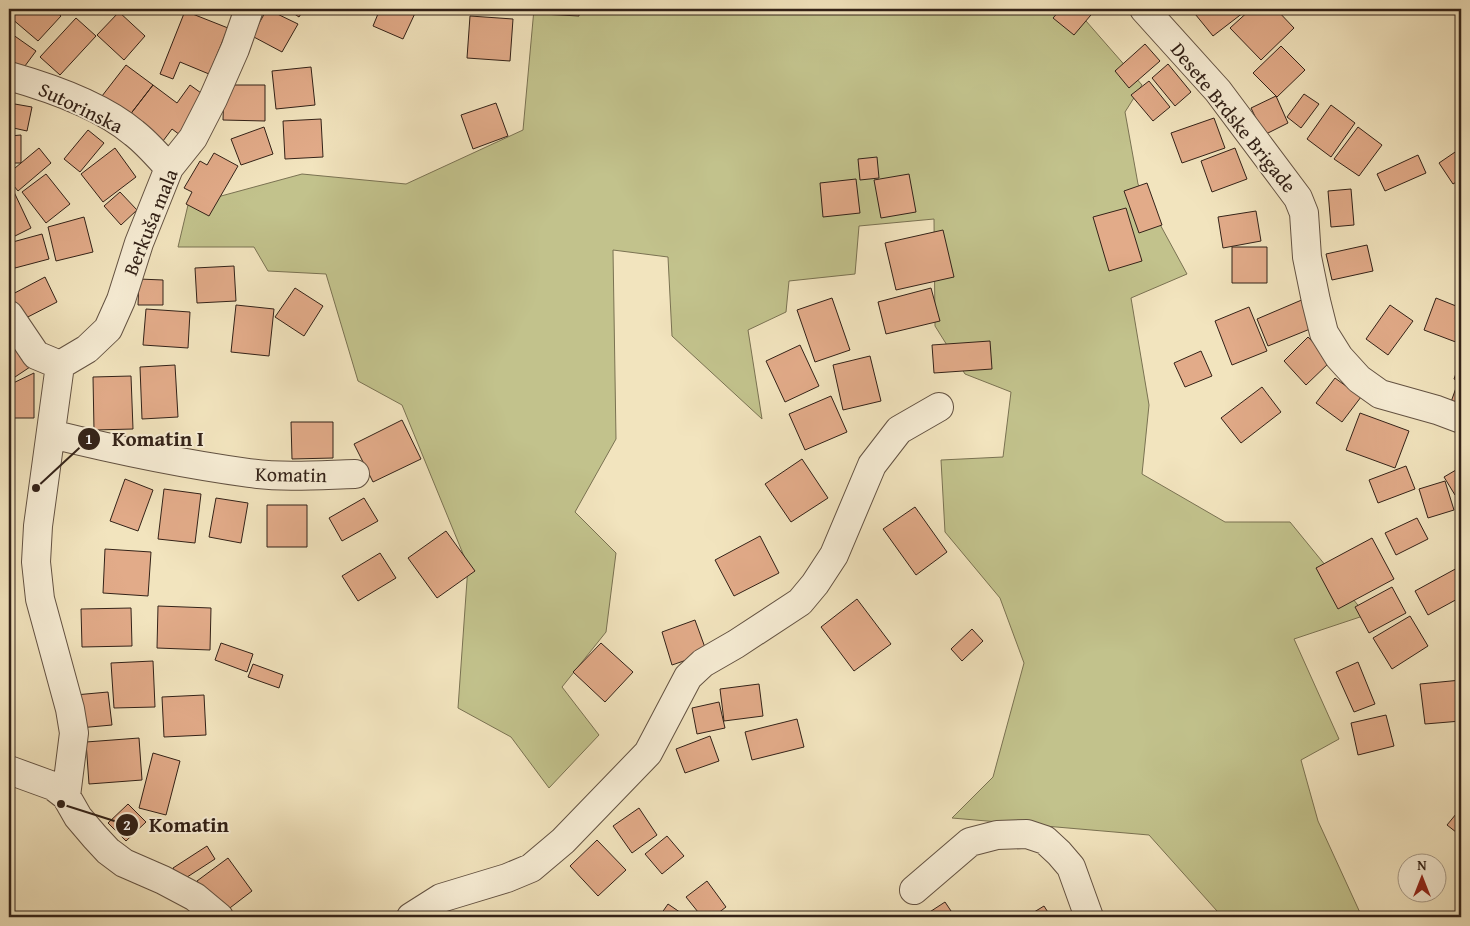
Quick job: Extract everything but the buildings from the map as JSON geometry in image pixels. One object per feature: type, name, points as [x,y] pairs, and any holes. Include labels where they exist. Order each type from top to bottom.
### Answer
[{"type":"street","name":"Berkuša mala","points":[[60,366],[88,350],[108,329],[121,300],[127,276],[139,243],[169,168],[193,138],[213,99],[235,49],[249,9]]},
{"type":"street","name":"Desete Brdske Brigade","points":[[1144,9],[1218,90],[1298,198],[1304,213],[1307,257],[1318,309],[1324,332],[1339,358],[1359,379],[1380,394],[1438,410],[1461,419]]},
{"type":"street","name":"Sutorinska","points":[[9,76],[62,93],[105,114],[133,132],[169,168]]},
{"type":"street","points":[[9,316],[36,355],[60,366],[38,526],[36,562],[40,599],[70,709],[74,733],[66,796]]},
{"type":"street","points":[[411,917],[441,898],[507,878],[531,868],[563,841],[648,752],[688,677],[703,663],[800,602],[834,555],[872,465],[899,430],[939,407]]},
{"type":"street","name":"Komatin","points":[[51,434],[95,445],[250,474],[355,474]]},
{"type":"street","points":[[9,770],[53,786],[66,796],[78,817],[94,838],[108,851],[124,863],[163,880],[195,897],[219,917]]},
{"type":"street","points":[[914,890],[970,842],[997,835],[1027,834],[1045,840],[1060,853],[1071,867],[1089,917]]},
{"type":"green space","points":[[534,9],[1072,9],[1079,13],[1142,85],[1125,112],[1138,184],[1187,274],[1131,298],[1149,405],[1142,474],[1225,522],[1290,522],[1366,615],[1294,639],[1339,739],[1301,760],[1318,821],[1362,917],[1218,917],[1217,911],[1149,835],[952,818],[993,777],[1024,663],[1000,598],[945,532],[941,460],[1003,457],[1011,392],[965,374],[935,326],[934,219],[859,226],[855,274],[789,281],[786,312],[748,330],[762,419],[672,336],[668,257],[613,250],[616,439],[575,512],[616,553],[606,632],[562,687],[599,735],[549,788],[511,737],[458,708],[468,566],[402,405],[358,381],[326,274],[268,271],[254,247],[178,247],[188,205],[302,174],[406,184],[523,130]]},
{"type":"place","name":"Komatin I","points":[[36,488]]},
{"type":"place","name":"Komatin","points":[[61,804]]}]
